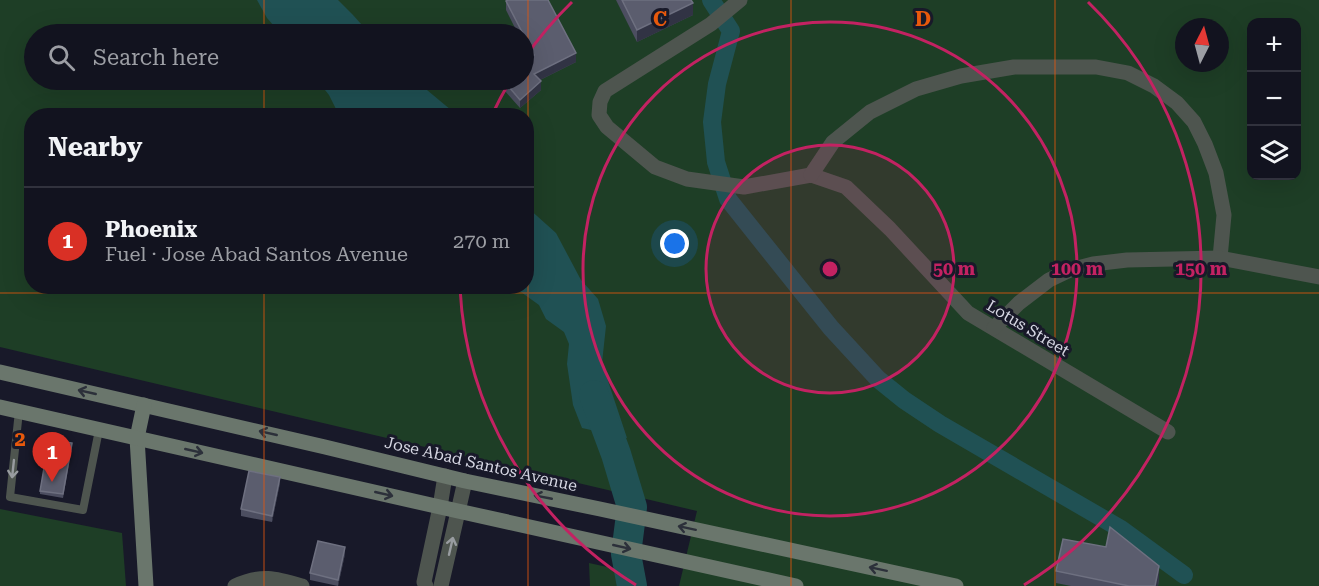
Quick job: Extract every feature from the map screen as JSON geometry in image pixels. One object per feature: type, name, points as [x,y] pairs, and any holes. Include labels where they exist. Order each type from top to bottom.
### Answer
[{"type":"main road","name":"Jose Abad Santos Avenue","points":[[0,372],[465,482],[956,586]]},
{"type":"main road","points":[[144,405],[137,438],[146,586]]},
{"type":"main road","points":[[0,407],[796,586]]},
{"type":"street","points":[[736,3],[711,24],[605,91],[600,102],[599,115],[607,127],[655,167],[687,180],[744,187],[811,175],[833,142],[870,112],[916,89],[961,76],[1014,68],[1096,67],[1128,73],[1154,86],[1177,103],[1194,122],[1206,144],[1216,173],[1224,215],[1220,258]]},
{"type":"street","name":"Lotus Street","points":[[811,175],[846,188],[890,229],[968,313],[1168,432]]},
{"type":"street","points":[[994,328],[1019,303],[1049,280],[1070,270],[1093,264],[1127,260],[1220,258],[1319,277]]},
{"type":"street","points":[[426,586],[424,582],[445,476]]},
{"type":"street","points":[[441,586],[465,482]]},
{"type":"street","points":[[235,586],[251,579],[275,578],[302,586]]},
{"type":"lane","points":[[19,411],[9,497],[83,510],[99,430]]},
{"type":"shaded area","points":[[0,0],[1319,0],[1319,586],[679,586],[697,511],[0,347]]},
{"type":"shaded area","points":[[257,0],[338,0],[361,24],[272,24]]},
{"type":"shaded area","points":[[325,90],[427,90],[449,108],[336,108]]},
{"type":"shaded area","points":[[534,213],[556,233],[581,280],[598,299],[606,326],[602,363],[627,438],[582,428],[573,405],[567,364],[569,344],[564,332],[546,319],[539,305],[524,294],[534,294]]},
{"type":"shaded area","points":[[0,509],[122,533],[126,586],[0,586]]},
{"type":"shaded area","points":[[589,563],[621,570],[624,586],[590,586]]},
{"type":"building","points":[[548,0],[576,53],[534,74],[534,24],[518,24],[506,1]]},
{"type":"building","points":[[622,0],[691,0],[693,3],[637,30]]},
{"type":"building","points":[[534,74],[541,81],[534,87]]},
{"type":"building","points":[[512,90],[531,90],[520,100]]},
{"type":"building","points":[[49,439],[72,443],[63,494],[40,491]]},
{"type":"building","points":[[249,471],[280,477],[272,516],[241,509]]},
{"type":"building","points":[[1110,527],[1159,566],[1155,586],[1129,586],[1056,571],[1063,539],[1106,547]]},
{"type":"building","points":[[318,541],[345,547],[338,580],[310,573]]},
{"type":"waterway","points":[[711,0],[731,31],[717,84],[712,122],[716,162],[728,199],[831,328],[878,379],[904,400],[940,424],[1121,529],[1184,575]]},
{"type":"waterway","points":[[594,395],[616,454],[632,507],[626,554],[632,586]]},
{"type":"place","name":"Phoenix","points":[[52,482]]}]
